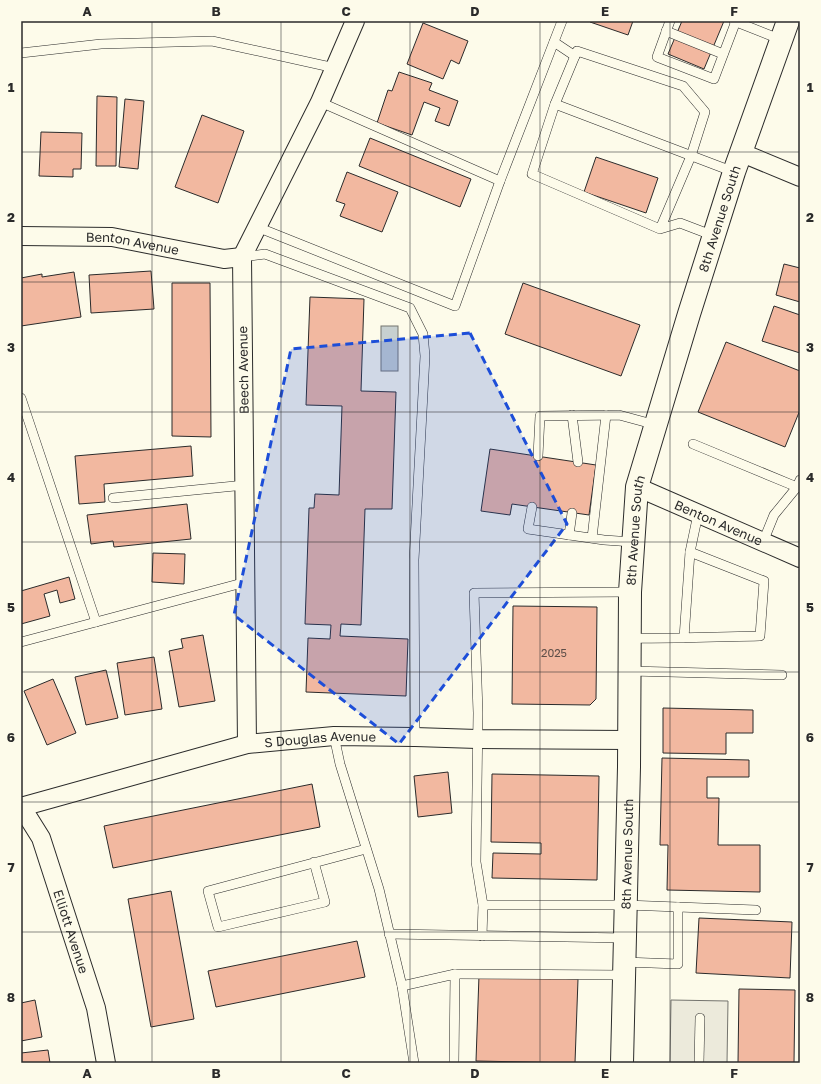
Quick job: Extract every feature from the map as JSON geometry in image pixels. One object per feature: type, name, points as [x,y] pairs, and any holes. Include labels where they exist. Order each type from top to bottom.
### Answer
[{"type":"main road","name":"8th Avenue South","points":[[622,1063],[629,767],[630,592],[637,487],[714,236],[738,163],[785,31]]},
{"type":"street","name":"Beech Avenue","points":[[247,744],[242,257],[320,102],[355,21]]},
{"type":"street","points":[[738,163],[800,177]]},
{"type":"street","name":"Benton Avenue","points":[[21,236],[112,237],[224,259],[242,257]]},
{"type":"street","name":"Benton Avenue","points":[[637,487],[800,558]]},
{"type":"street","name":"S Douglas Avenue","points":[[21,807],[247,744],[334,736],[629,740]]},
{"type":"street","name":"Elliott Avenue","points":[[21,807],[41,838],[96,1008],[106,1063]]},
{"type":"lane","points":[[257,227],[455,306],[500,181],[562,21]]},
{"type":"lane","points":[[670,21],[657,57],[714,80],[735,21],[785,31]]},
{"type":"lane","points":[[666,31],[724,54]]},
{"type":"lane","points":[[21,53],[101,44],[212,41],[335,68]]},
{"type":"lane","points":[[554,42],[575,56]]},
{"type":"lane","points":[[660,229],[691,156],[704,112],[683,86],[577,51],[555,104],[532,174],[660,229],[680,223],[714,236]]},
{"type":"lane","points":[[320,102],[500,181]]},
{"type":"lane","points":[[555,104],[691,156],[738,163]]},
{"type":"lane","points":[[242,257],[266,254],[410,308],[424,334],[425,356],[414,560],[415,737]]},
{"type":"lane","points":[[21,398],[96,622]]},
{"type":"lane","points":[[572,415],[578,462]]},
{"type":"lane","points":[[592,538],[606,415]]},
{"type":"lane","points":[[538,456],[540,416],[619,415],[656,425]]},
{"type":"lane","points":[[693,444],[798,484],[774,515],[763,542]]},
{"type":"lane","points":[[113,498],[244,485]]},
{"type":"lane","points":[[532,507],[528,529],[633,542]]},
{"type":"lane","points":[[569,535],[572,513]]},
{"type":"lane","points":[[684,638],[690,552],[698,514]]},
{"type":"lane","points":[[630,638],[760,636],[764,581],[690,552]]},
{"type":"lane","points":[[21,642],[246,582]]},
{"type":"lane","points":[[482,936],[483,905],[476,862],[478,713],[474,593],[630,592]]},
{"type":"lane","points":[[630,672],[782,675]]},
{"type":"lane","points":[[334,736],[340,764],[379,889],[402,986],[414,1063]]},
{"type":"lane","points":[[314,862],[324,902],[218,927],[208,891],[314,862],[366,849]]},
{"type":"lane","points":[[483,905],[626,905],[756,910]]},
{"type":"lane","points":[[402,986],[455,974],[624,969],[678,964],[678,907]]},
{"type":"lane","points":[[390,934],[625,938]]},
{"type":"lane","points":[[454,1063],[455,974]]},
{"type":"lane","points":[[700,1018],[700,1063]]},
{"type":"highlighted area","points":[[470,333],[567,524],[399,744],[234,615],[291,349]]},
{"type":"shaded area","points":[[381,326],[398,326],[398,371],[381,371]]},
{"type":"shaded area","points":[[671,1000],[728,1001],[727,1063],[670,1063]]},
{"type":"building","points":[[590,21],[633,21],[628,35]]},
{"type":"building","points":[[682,21],[724,21],[704,69],[668,54]]},
{"type":"building","points":[[423,23],[468,41],[459,64],[451,60],[443,79],[407,64]]},
{"type":"building","points":[[399,72],[432,83],[429,90],[458,101],[449,126],[435,121],[440,108],[424,102],[412,135],[377,123],[388,90],[392,91]]},
{"type":"building","points":[[97,96],[117,97],[116,166],[96,166]]},
{"type":"building","points":[[125,99],[144,101],[138,169],[119,167]]},
{"type":"building","points":[[202,115],[244,131],[218,203],[175,187]]},
{"type":"building","points":[[41,132],[82,133],[81,169],[73,169],[73,177],[39,176]]},
{"type":"building","points":[[370,138],[471,179],[460,207],[359,166]]},
{"type":"building","points":[[596,157],[658,178],[646,213],[584,192]]},
{"type":"building","points":[[347,172],[398,192],[382,232],[340,216],[345,204],[336,201]]},
{"type":"building","points":[[784,264],[800,268],[800,302],[776,295]]},
{"type":"building","points":[[151,271],[154,309],[91,313],[89,275]]},
{"type":"building","points":[[74,272],[81,317],[21,326],[21,278],[42,274],[42,277]]},
{"type":"building","points":[[172,283],[210,283],[211,437],[172,436]]},
{"type":"building","points":[[523,283],[640,325],[621,376],[505,334]]},
{"type":"building","points":[[310,297],[364,299],[361,391],[396,392],[392,509],[365,509],[361,625],[341,624],[340,636],[408,639],[406,696],[306,692],[308,638],[330,639],[331,625],[305,624],[309,508],[314,508],[315,494],[339,495],[342,406],[306,405]]},
{"type":"building","points":[[774,306],[800,315],[800,353],[762,341]]},
{"type":"building","points":[[726,342],[800,371],[800,410],[785,447],[698,412]]},
{"type":"building","points":[[191,446],[193,476],[104,484],[105,502],[79,504],[75,456]]},
{"type":"building","points":[[490,449],[596,465],[589,515],[512,504],[510,515],[481,511]]},
{"type":"building","points":[[187,504],[191,539],[114,547],[113,541],[91,544],[87,515]]},
{"type":"building","points":[[153,553],[185,554],[184,584],[152,582]]},
{"type":"building","points":[[69,577],[75,599],[60,603],[57,590],[44,594],[50,616],[21,624],[21,591]]},
{"type":"building","points":[[513,606],[597,607],[596,699],[590,705],[512,704]]},
{"type":"building","points":[[203,635],[215,701],[179,707],[169,651],[183,648],[181,639]]},
{"type":"building","points":[[154,657],[162,709],[125,715],[117,663]]},
{"type":"building","points":[[106,670],[118,718],[86,725],[75,677]]},
{"type":"building","points":[[53,679],[76,733],[47,745],[24,691]]},
{"type":"building","points":[[663,708],[753,710],[753,733],[726,733],[726,754],[663,753]]},
{"type":"building","points":[[662,758],[749,760],[749,777],[707,777],[707,798],[719,798],[718,845],[760,845],[760,892],[667,890],[668,845],[660,845]]},
{"type":"building","points":[[448,772],[452,813],[418,817],[414,776]]},
{"type":"building","points":[[492,774],[599,776],[597,880],[492,878],[493,853],[541,854],[541,843],[491,842]]},
{"type":"building","points":[[312,784],[320,827],[113,868],[104,826]]},
{"type":"building","points":[[171,891],[194,1019],[151,1027],[128,899]]},
{"type":"building","points":[[699,918],[792,922],[790,978],[696,973]]},
{"type":"building","points":[[357,941],[365,977],[216,1007],[208,971]]},
{"type":"building","points":[[479,975],[578,979],[575,1063],[476,1061]]},
{"type":"building","points":[[739,989],[795,990],[794,1063],[738,1063]]},
{"type":"building","points":[[35,1000],[42,1037],[21,1041],[21,1003]]},
{"type":"building","points":[[48,1050],[50,1063],[21,1063],[21,1053]]}]
